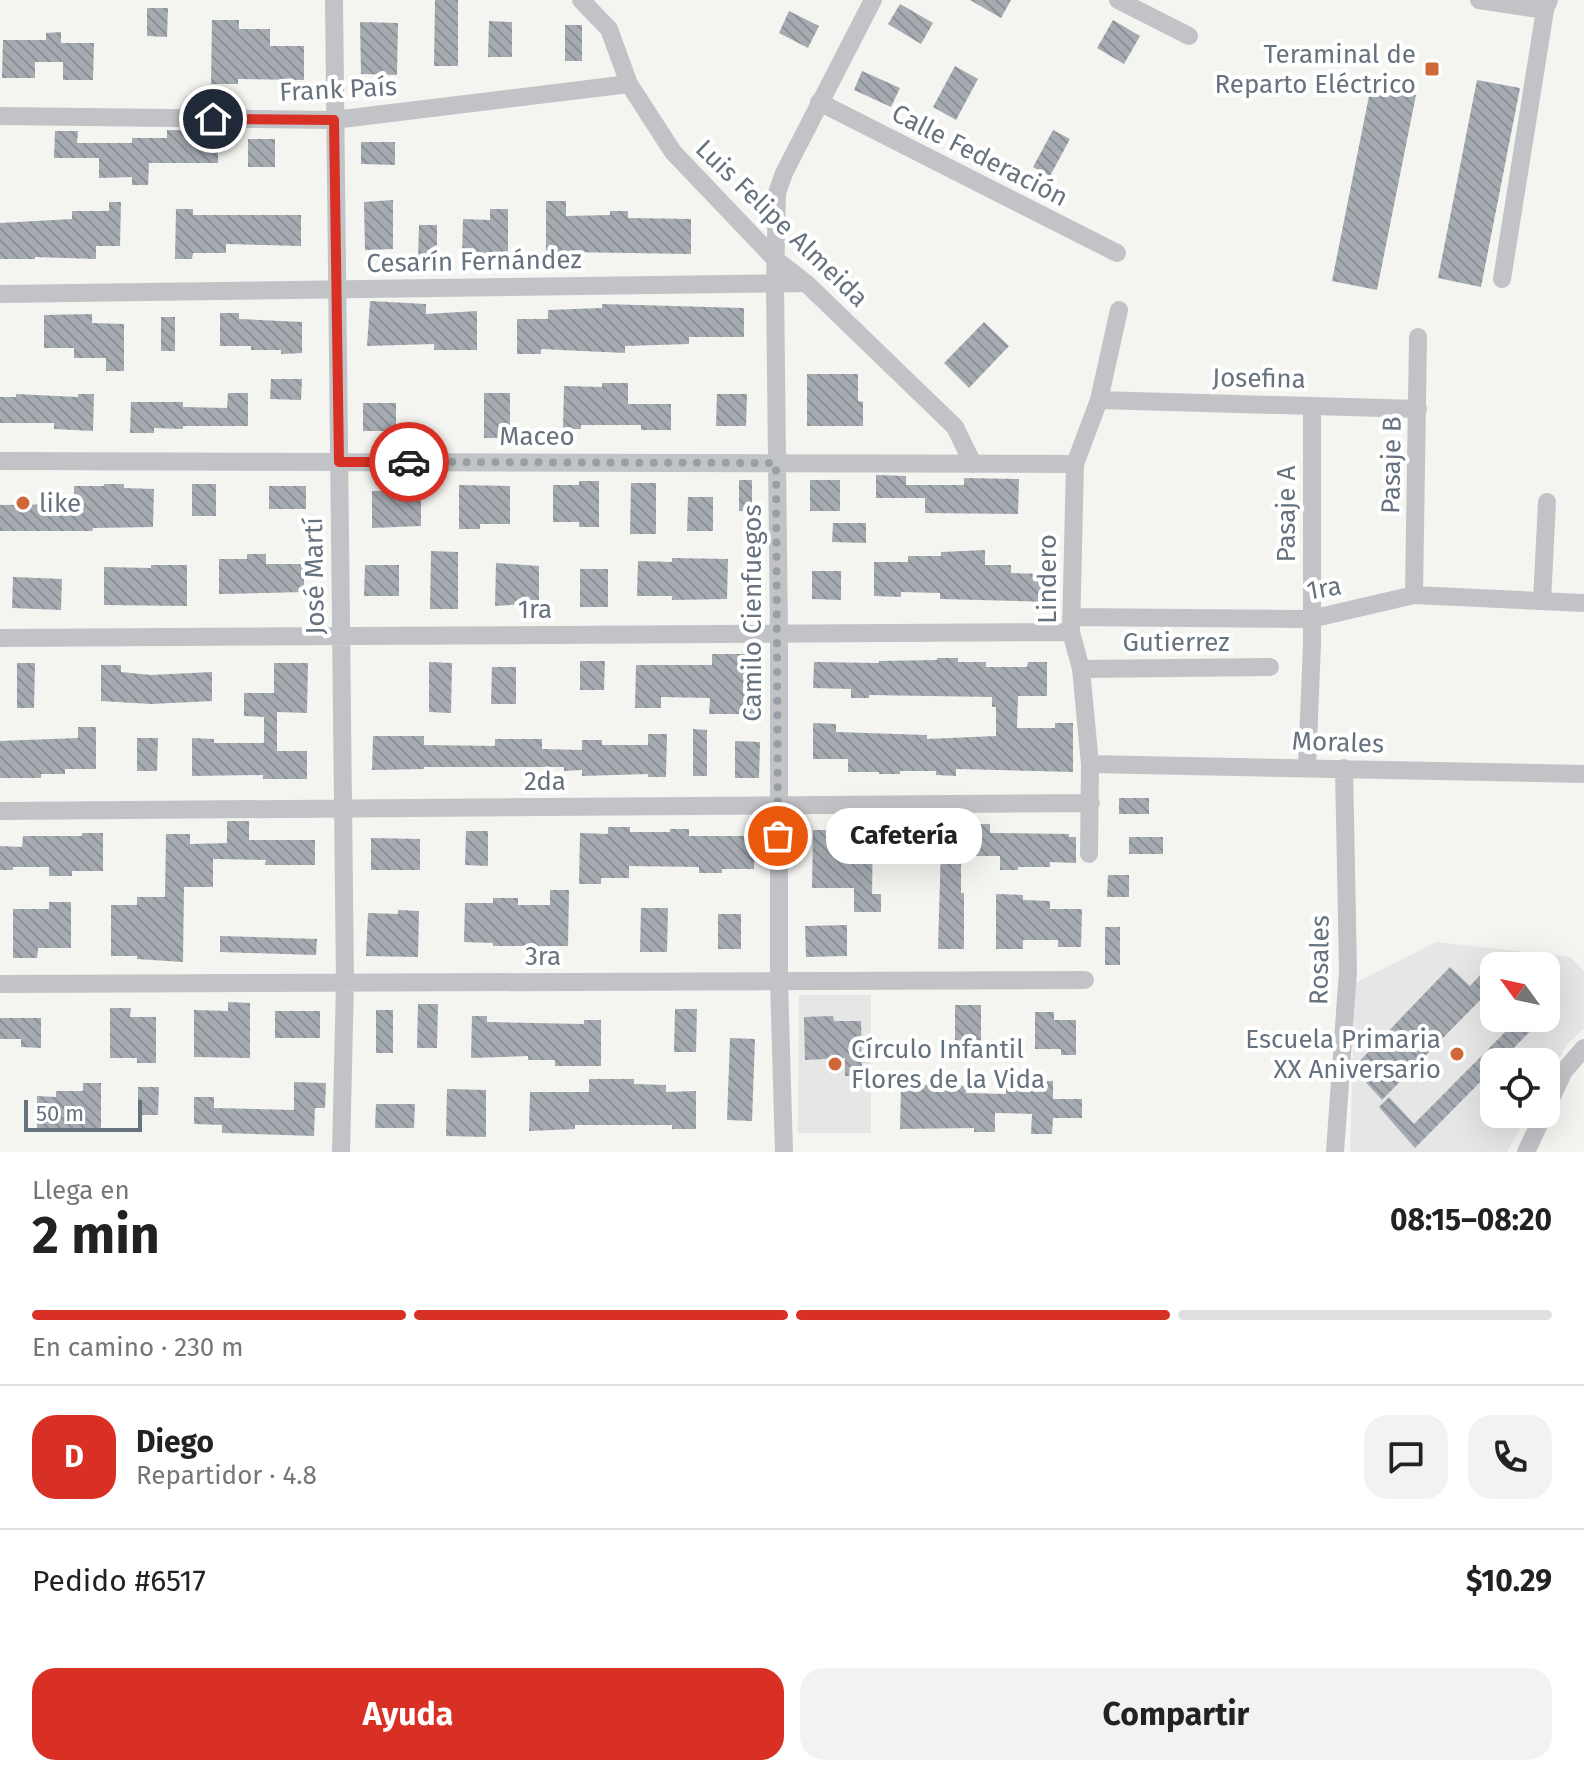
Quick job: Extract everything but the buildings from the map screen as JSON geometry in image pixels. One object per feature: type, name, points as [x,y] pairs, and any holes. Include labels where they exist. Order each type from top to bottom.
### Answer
[{"type":"street","name":"José Martí","points":[[334,0],[345,982],[341,1152]]},
{"type":"street","name":"Luis Felipe Almeida","points":[[581,0],[609,29],[629,84],[673,152],[775,259],[806,283],[955,427],[973,464]]},
{"type":"street","name":"Camilo Cienfuegos","points":[[784,1152],[779,981],[777,193],[819,102],[873,0]]},
{"type":"street","points":[[1118,0],[1189,36]]},
{"type":"street","points":[[1479,0],[1547,5],[1502,279]]},
{"type":"street","name":"Frank País","points":[[0,116],[334,120],[629,84]]},
{"type":"street","name":"Calle Federación","points":[[819,102],[1117,253]]},
{"type":"street","name":"Cesarín Fernández","points":[[0,294],[806,283]]},
{"type":"street","name":"Lindero","points":[[1089,854],[1090,764],[1081,669],[1071,624],[1075,464],[1099,400],[1119,310]]},
{"type":"street","name":"Pasaje B","points":[[1414,595],[1418,337]]},
{"type":"street","name":"Josefina","points":[[1099,400],[1418,409]]},
{"type":"street","name":"Pasaje A","points":[[1307,766],[1312,645],[1312,406]]},
{"type":"street","name":"Maceo","points":[[0,461],[1075,464]]},
{"type":"street","points":[[1542,601],[1547,502]]},
{"type":"street","name":"1ra","points":[[0,638],[779,634],[1311,619],[1414,595],[1584,603]]},
{"type":"street","name":"Gutierrez","points":[[1081,669],[1270,667]]},
{"type":"street","name":"Morales","points":[[1090,764],[1584,774]]},
{"type":"street","name":"Rosales","points":[[1335,1152],[1348,971],[1344,768]]},
{"type":"street","name":"2da","points":[[0,811],[1091,803]]},
{"type":"street","name":"3ra","points":[[0,984],[1085,980]]},
{"type":"street","points":[[1560,1080],[1584,1048]]},
{"type":"street","points":[[1526,1152],[1537,1128]]},
{"type":"shaded area","name":"Escuela Primaria XX Aniversario","points":[[1436,942],[1525,952],[1480,952],[1480,1032],[1560,1032],[1560,956],[1570,957],[1584,971],[1584,1028],[1560,1056],[1560,1048],[1480,1048],[1480,1128],[1520,1128],[1507,1152],[1350,1152],[1355,983]]},
{"type":"shaded area","name":"Círculo Infantil Flores de la Vida","points":[[799,995],[871,995],[871,1133],[798,1133]]},
{"type":"way so far","points":[[409,462],[776,463],[778,836]]},
{"type":"place","name":"Teraminal de Reparto Eléctrico","points":[[1432,69]]},
{"type":"place","name":"like","points":[[23,503]]},
{"type":"place","name":"Cafetería","points":[[778,836]]},
{"type":"place","name":"Escuela Primaria XX Aniversario","points":[[1457,1054]]},
{"type":"place","name":"Círculo Infantil Flores de la Vida","points":[[835,1064]]},
{"type":"route","points":[[213,119],[334,120],[339,462],[409,462]]}]
